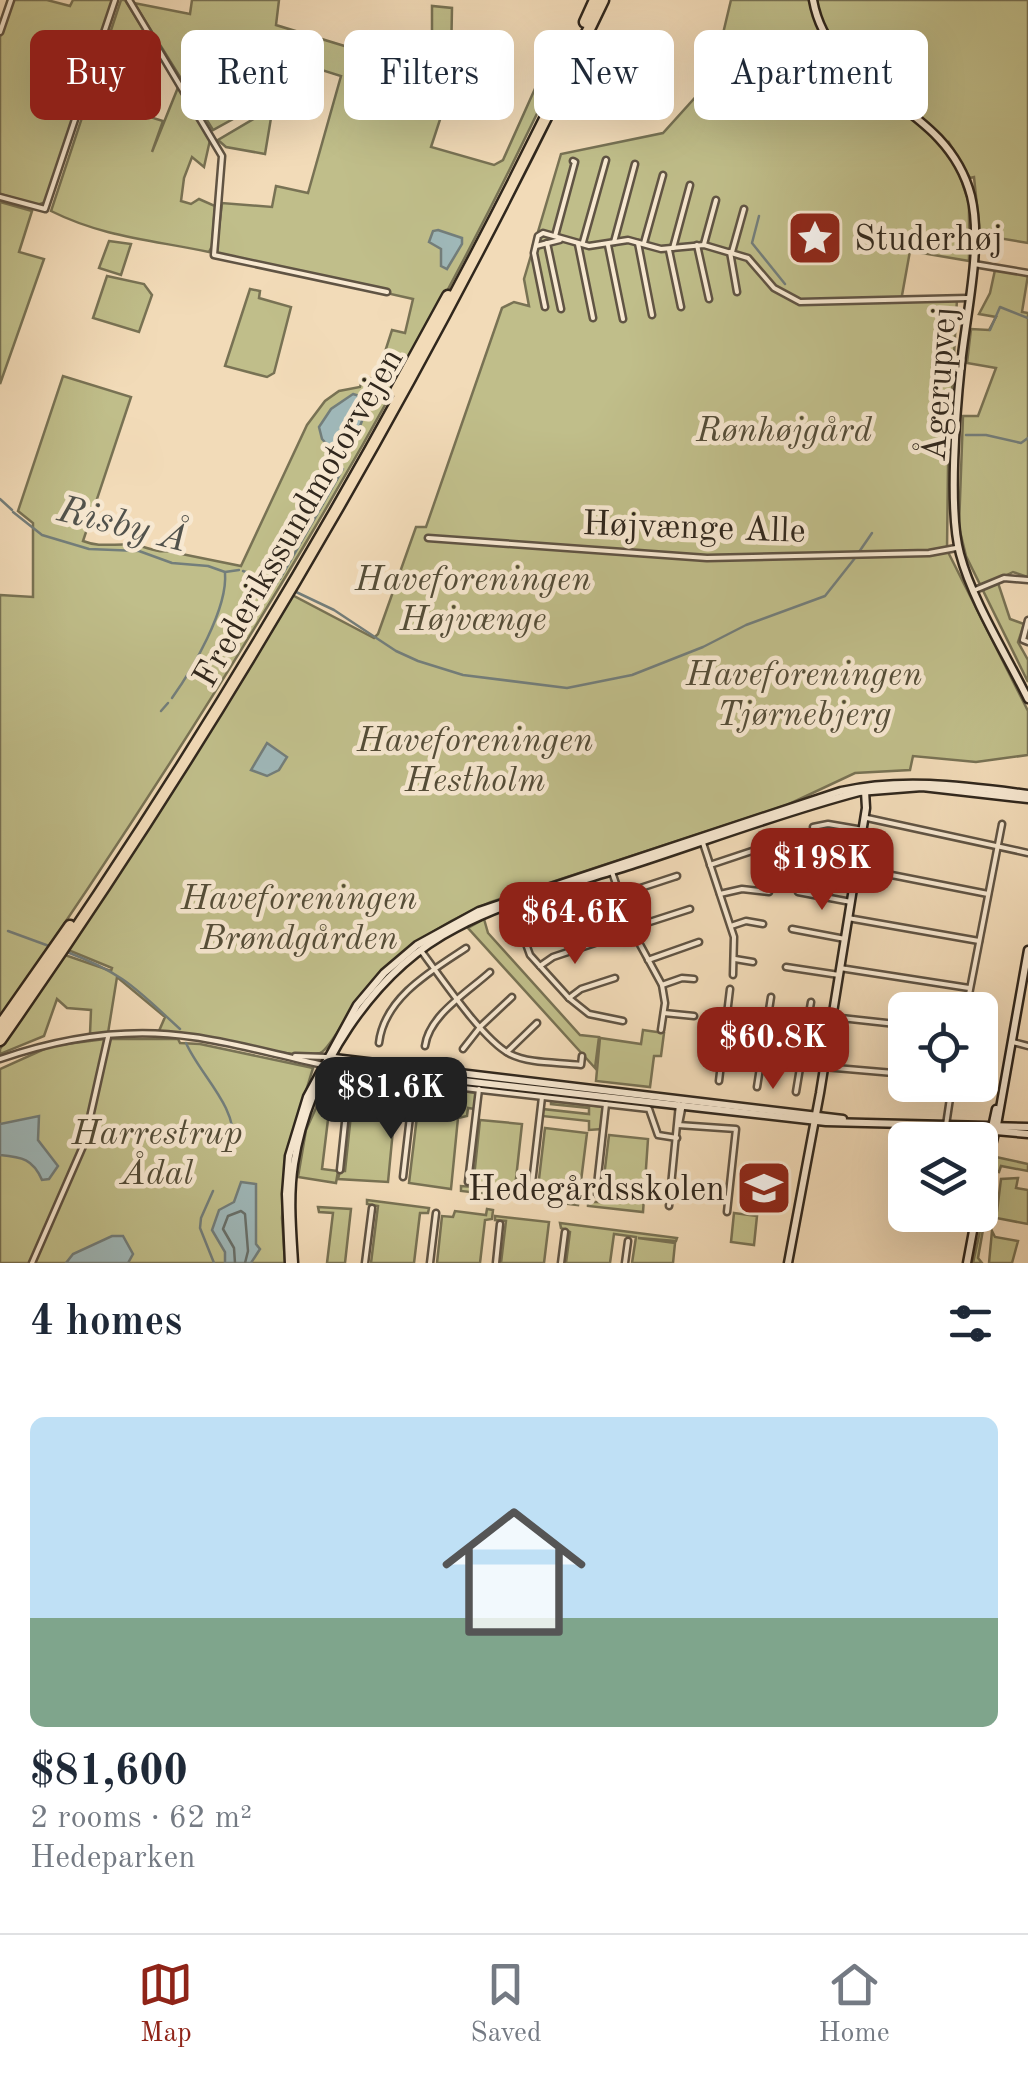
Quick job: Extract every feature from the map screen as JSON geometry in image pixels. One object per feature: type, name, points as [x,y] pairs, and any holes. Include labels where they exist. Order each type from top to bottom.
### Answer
[{"type":"highway","name":"Frederikssundmotorvejen","points":[[0,1026],[83,907],[186,747],[329,510],[473,249],[596,0]]},
{"type":"highway","name":"Frederikssundmotorvejen","points":[[0,1040],[192,750],[305,563],[426,351],[603,0]]},
{"type":"street","points":[[0,32],[10,0]]},
{"type":"street","points":[[0,197],[45,210],[115,0]]},
{"type":"street","points":[[129,0],[222,156],[214,255],[386,292]]},
{"type":"street","name":"Ågerupvej","points":[[814,0],[822,30],[835,52],[925,122],[952,152],[967,182],[973,205],[972,263],[959,389],[955,516],[958,548],[1028,700]]},
{"type":"street","points":[[593,318],[580,243],[606,160]]},
{"type":"street","points":[[555,236],[576,162],[573,161]]},
{"type":"street","points":[[623,319],[611,242],[635,164]]},
{"type":"street","points":[[652,315],[641,243],[662,175]]},
{"type":"street","points":[[680,307],[671,249],[690,185]]},
{"type":"street","points":[[704,244],[716,200]]},
{"type":"street","points":[[738,292],[731,252],[744,208]]},
{"type":"street","points":[[545,307],[534,254],[540,234],[580,243],[641,243],[671,249],[704,244],[754,261],[769,283],[800,302],[968,298]]},
{"type":"street","points":[[536,246],[565,239]]},
{"type":"street","points":[[547,244],[561,309]]},
{"type":"street","points":[[697,244],[709,299]]},
{"type":"street","points":[[972,263],[1028,273]]},
{"type":"street","name":"Højvænge Alle","points":[[428,538],[707,558],[929,553],[958,548]]},
{"type":"street","points":[[975,590],[1004,578],[1028,580]]},
{"type":"street","points":[[1028,620],[1023,640],[1028,642]]},
{"type":"street","points":[[788,1263],[857,866],[864,786]]},
{"type":"street","points":[[291,1263],[294,1166],[305,1119],[328,1061],[361,1009],[418,947],[511,903],[864,786],[1028,796]]},
{"type":"street","points":[[864,818],[1028,854]]},
{"type":"street","points":[[814,827],[828,824],[862,830]]},
{"type":"street","points":[[969,992],[1002,824]]},
{"type":"street","points":[[702,839],[736,943],[733,975]]},
{"type":"street","points":[[710,865],[767,846]]},
{"type":"street","points":[[806,856],[988,894]]},
{"type":"street","points":[[611,869],[632,928],[662,986],[661,1030]]},
{"type":"street","points":[[619,895],[677,876]]},
{"type":"street","points":[[720,894],[742,889],[769,892]]},
{"type":"street","points":[[798,892],[851,902]]},
{"type":"street","points":[[511,903],[524,944],[569,998],[588,1014],[623,1021]]},
{"type":"street","points":[[519,928],[577,909]]},
{"type":"street","points":[[632,928],[690,909]]},
{"type":"street","points":[[848,918],[979,941]]},
{"type":"street","points":[[731,926],[746,921],[763,924]]},
{"type":"street","points":[[792,929],[845,939]]},
{"type":"street","points":[[648,960],[699,942]]},
{"type":"street","points":[[540,966],[553,957],[595,943]]},
{"type":"street","points":[[418,947],[458,1000],[507,1052],[523,1058],[581,1065],[582,1056]]},
{"type":"street","points":[[379,1043],[381,1026],[392,1009],[434,968],[466,948]]},
{"type":"street","points":[[995,1122],[1010,1042],[1024,996],[1028,950]]},
{"type":"street","points":[[735,958],[753,962]]},
{"type":"street","points":[[786,967],[970,988]]},
{"type":"street","points":[[425,1046],[429,1029],[490,972]]},
{"type":"street","points":[[569,998],[581,988],[614,978]]},
{"type":"street","points":[[662,986],[682,978],[694,980]]},
{"type":"street","points":[[718,1081],[730,989]]},
{"type":"street","points":[[758,1087],[771,997]]},
{"type":"street","points":[[463,1049],[512,998]]},
{"type":"street","points":[[796,1092],[811,1002]]},
{"type":"street","points":[[664,1013],[694,1016]]},
{"type":"street","points":[[832,1017],[888,1023]]},
{"type":"street","points":[[507,1052],[537,1023]]},
{"type":"street","points":[[725,1025],[828,1042]]},
{"type":"street","points":[[32,1263],[84,1144],[108,1035]]},
{"type":"street","points":[[0,1058],[66,1040],[108,1035],[188,1036],[285,1056],[516,1087],[888,1124]]},
{"type":"street","points":[[1010,1042],[1028,1046]]},
{"type":"street","points":[[824,1067],[888,1072]]},
{"type":"street","points":[[340,1170],[350,1075],[478,1089],[516,1087],[542,1097],[649,1110],[656,1133],[677,1138]]},
{"type":"street","points":[[404,1177],[414,1082]]},
{"type":"street","points":[[468,1182],[478,1089]]},
{"type":"street","points":[[532,1192],[542,1097]]},
{"type":"street","points":[[669,1206],[681,1103]]},
{"type":"street","points":[[596,1194],[606,1104]]},
{"type":"street","points":[[678,1125],[736,1130],[727,1212]]},
{"type":"street","points":[[998,1128],[1028,1130]]},
{"type":"street","points":[[365,1263],[372,1208]]},
{"type":"street","points":[[430,1263],[436,1214]]},
{"type":"street","points":[[496,1263],[500,1224]]},
{"type":"street","points":[[561,1263],[565,1232]]},
{"type":"street","points":[[967,1263],[973,1232]]},
{"type":"street","points":[[625,1263],[628,1241]]},
{"type":"green space","points":[[12,0],[47,0],[70,6],[73,0],[113,0],[103,30],[30,30],[30,120],[73,120],[46,202],[37,205],[0,194],[0,37]]},
{"type":"green space","points":[[121,0],[125,0],[144,30],[111,30]]},
{"type":"green space","points":[[192,0],[279,0],[276,25],[292,30],[181,30],[181,79],[161,46],[161,30],[151,30],[134,3],[190,14]]},
{"type":"green space","points":[[731,0],[1028,0],[1028,243],[980,235],[974,177],[970,178],[948,141],[969,203],[969,261],[910,251],[901,301],[957,299],[947,550],[1028,711],[1028,755],[976,762],[913,756],[910,770],[855,773],[787,805],[491,902],[436,930],[388,966],[320,1053],[265,1050],[159,1031],[165,1017],[117,977],[108,1033],[90,1034],[91,1010],[67,1008],[57,999],[44,1036],[0,1054],[65,955],[111,971],[112,968],[68,950],[292,595],[374,638],[378,634],[416,527],[426,527],[502,308],[514,302],[529,306],[524,279],[561,154],[663,133],[694,99],[694,120],[928,120],[928,30],[724,30]]},
{"type":"green space","points":[[432,6],[452,8],[452,30],[432,30]]},
{"type":"green space","points":[[324,40],[344,46],[344,120],[440,120],[431,147],[494,165],[503,160],[534,91],[534,119],[444,298],[305,544],[156,784],[0,1018],[0,595],[33,597],[33,523],[18,511],[63,376],[131,397],[83,541],[138,546],[241,566],[307,425],[325,401],[339,391],[360,387],[363,376],[376,380],[392,330],[405,333],[413,299],[216,253],[222,203],[272,207],[276,186],[308,193],[341,76],[324,71]]},
{"type":"green space","points":[[179,85],[181,120],[199,120],[210,140],[204,167],[192,157],[181,201],[191,204],[199,199],[215,206],[209,252],[109,232],[51,211],[81,120],[163,121],[152,152]]},
{"type":"green space","points":[[207,120],[231,120],[213,130]]},
{"type":"green space","points":[[252,120],[271,120],[265,154],[226,147],[218,140]]},
{"type":"green space","points":[[0,202],[32,211],[19,252],[44,259],[0,384]]},
{"type":"green space","points":[[109,241],[131,244],[121,275],[99,268]]},
{"type":"green space","points":[[995,270],[1028,275],[1022,312],[1028,313],[1028,577],[1013,572],[997,580],[1010,619],[1024,624],[1018,642],[1028,660],[1028,682],[966,556],[959,527],[963,416],[978,416],[996,368],[967,363],[971,329],[989,330],[996,317],[979,314],[990,293]]},
{"type":"green space","points":[[107,276],[144,284],[152,295],[139,332],[93,318]]},
{"type":"green space","points":[[250,289],[260,291],[259,298],[291,307],[274,373],[267,377],[225,366]]},
{"type":"green space","points":[[484,919],[488,933],[580,1035],[599,1037],[595,1068],[468,928]]},
{"type":"green space","points":[[643,1030],[664,1033],[661,1056],[654,1056],[650,1087],[596,1081],[600,1038],[641,1044]]},
{"type":"green space","name":"Harrestrup Ådal","points":[[105,1039],[178,1039],[180,1043],[313,1068],[286,1157],[282,1218],[285,1263],[0,1263],[0,1069],[51,1046]]},
{"type":"green space","points":[[349,1070],[345,1104],[330,1103],[322,1169],[338,1171],[336,1183],[298,1177],[306,1130],[330,1077]]},
{"type":"green space","points":[[359,1079],[413,1085],[411,1101],[404,1100],[403,1109],[396,1108],[397,1099],[349,1093],[352,1086],[397,1091],[397,1086]]},
{"type":"green space","points":[[416,1086],[417,1094],[461,1099],[461,1093],[423,1086],[477,1093],[475,1109],[468,1108],[467,1116],[458,1118],[451,1189],[409,1183],[418,1108],[460,1113],[461,1107],[414,1101]]},
{"type":"green space","points":[[551,1101],[605,1107],[602,1129],[589,1130],[589,1121],[542,1116],[542,1109],[589,1114],[589,1108]]},
{"type":"green space","points":[[352,1105],[395,1109],[388,1182],[338,1179],[340,1171],[345,1171]]},
{"type":"green space","points":[[480,1120],[522,1124],[514,1197],[461,1191],[461,1186],[473,1187]]},
{"type":"green space","points":[[545,1128],[587,1133],[578,1205],[518,1198],[537,1196]]},
{"type":"green space","points":[[609,1135],[648,1139],[643,1212],[588,1206],[588,1202],[601,1202]]},
{"type":"green space","points":[[998,1157],[1028,1164],[1028,1171],[1001,1166],[999,1172]]},
{"type":"green space","points":[[1018,1178],[1016,1188],[1028,1190],[1028,1224],[998,1218],[1001,1179]]},
{"type":"green space","points":[[367,1200],[429,1208],[428,1213],[420,1213],[414,1263],[371,1263],[378,1206],[367,1204]]},
{"type":"green space","points":[[318,1207],[351,1209],[345,1263],[327,1263],[333,1213],[319,1212]]},
{"type":"green space","points":[[487,1209],[493,1210],[492,1219],[485,1220],[480,1263],[437,1263],[442,1216],[453,1217],[455,1211],[486,1215]]},
{"type":"green space","points":[[734,1213],[757,1216],[754,1245],[731,1242]]},
{"type":"green space","points":[[495,1216],[549,1222],[544,1263],[501,1263],[506,1221],[495,1220]]},
{"type":"green space","points":[[560,1223],[677,1238],[638,1238],[675,1243],[673,1263],[632,1263],[636,1237],[614,1234],[610,1263],[566,1263],[570,1232],[561,1228]]},
{"type":"green space","points":[[983,1232],[978,1258],[982,1263],[973,1263]]},
{"type":"green space","points":[[992,1232],[995,1237],[1018,1241],[1012,1263],[989,1263]]},
{"type":"water","points":[[433,231],[462,238],[447,269],[441,266],[441,249],[429,242]]},
{"type":"water","points":[[353,394],[363,397],[362,421],[348,444],[334,452],[322,439],[319,427],[331,409]]},
{"type":"water","points":[[267,743],[287,757],[279,770],[267,776],[251,770]]},
{"type":"water","points":[[39,1116],[38,1140],[58,1166],[49,1179],[42,1180],[26,1160],[0,1155],[0,1124]]},
{"type":"water","points":[[241,1182],[256,1184],[256,1244],[260,1249],[251,1263],[225,1263],[225,1252],[212,1230],[219,1210],[234,1202]]},
{"type":"water","points":[[112,1236],[123,1236],[133,1254],[128,1263],[66,1263],[73,1254]]},
{"type":"waterway","points":[[759,216],[752,243],[785,284]]},
{"type":"waterway","points":[[990,330],[1000,307],[1028,318]]},
{"type":"waterway","points":[[966,435],[1021,443],[1028,438]]},
{"type":"waterway","points":[[280,579],[343,469]]},
{"type":"waterway","name":"Risby Å","points":[[0,499],[12,510]]},
{"type":"waterway","name":"Risby Å","points":[[13,512],[42,535],[89,549],[139,551],[172,563],[208,566],[225,572],[239,570]]},
{"type":"waterway","points":[[859,552],[872,533]]},
{"type":"waterway","points":[[294,591],[334,610],[418,661],[463,675],[567,688],[632,675],[746,625],[825,596],[855,558]]},
{"type":"waterway","points":[[243,571],[277,583]]},
{"type":"waterway","points":[[172,698],[215,621],[225,573]]},
{"type":"waterway","points":[[161,711],[168,703]]},
{"type":"waterway","points":[[8,931],[49,946]]},
{"type":"waterway","points":[[67,952],[117,975],[180,1029]]},
{"type":"waterway","points":[[186,1043],[224,1104],[233,1129],[233,1143]]},
{"type":"waterway","points":[[213,1191],[200,1228],[214,1263]]},
{"type":"place","name":"Studerhøj","points":[[815,238]]},
{"type":"place","name":"Hedegårdsskolen","points":[[764,1188]]},
{"type":"park label","name":"Rønhøjgård","points":[[784,429]]},
{"type":"park label","name":"Haveforeningen Højvænge","points":[[473,598]]},
{"type":"park label","name":"Haveforeningen Tjørnebjerg","points":[[804,693]]},
{"type":"park label","name":"Haveforeningen Hestholm","points":[[475,759]]},
{"type":"park label","name":"Haveforeningen Brøndgården","points":[[299,917]]}]
